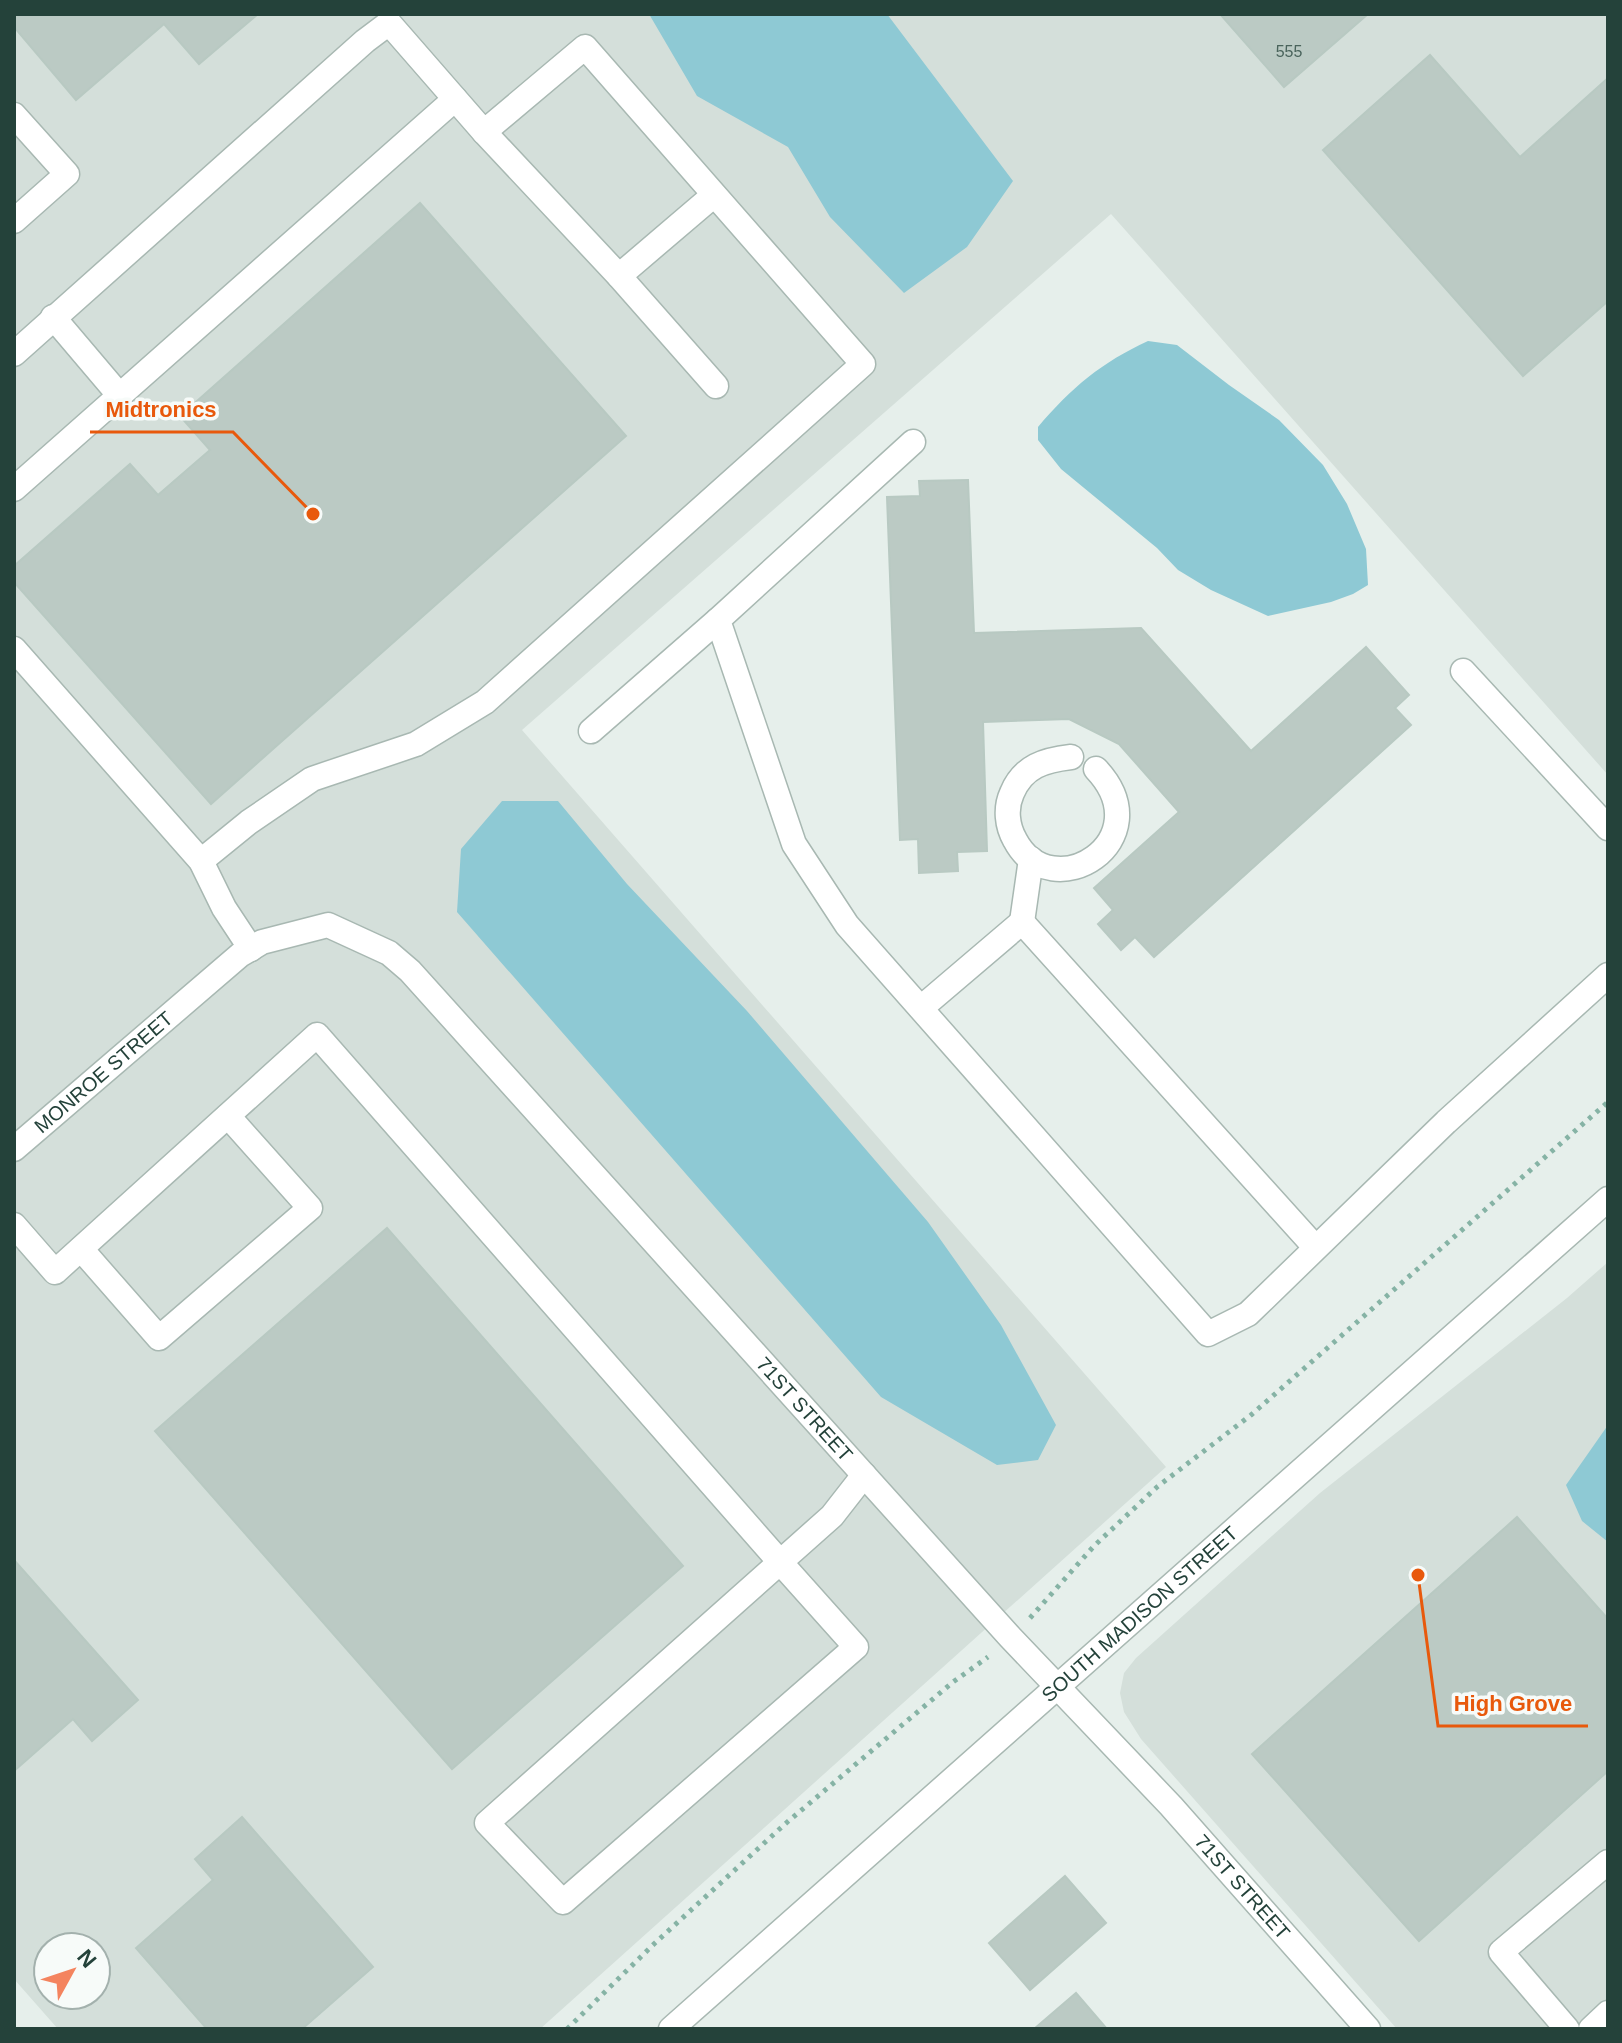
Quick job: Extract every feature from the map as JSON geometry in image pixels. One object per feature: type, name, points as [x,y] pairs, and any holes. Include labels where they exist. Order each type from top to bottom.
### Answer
[{"type":"street","points":[[14,354],[389,23],[716,386]]},
{"type":"street","points":[[201,861],[249,822],[312,779],[416,744],[485,702],[863,364],[585,47],[484,132]]},
{"type":"street","points":[[14,489],[455,99]]},
{"type":"street","points":[[14,115],[67,174],[14,221]]},
{"type":"street","points":[[619,276],[714,195]]},
{"type":"street","points":[[53,317],[120,396]]},
{"type":"street","points":[[591,731],[913,442]]},
{"type":"street","points":[[718,620],[794,844],[847,925],[1208,1334],[1248,1314],[1446,1122],[1608,975]]},
{"type":"street","points":[[14,649],[201,861],[224,908],[251,949]]},
{"type":"street","points":[[1463,671],[1608,828]]},
{"type":"street","points":[[1071,757],[1046,760],[1031,768],[1018,781],[1010,796],[1007,813],[1010,831],[1031,859],[1047,867],[1066,869],[1085,865],[1101,855],[1113,839],[1118,821],[1117,802],[1110,784],[1096,769]]},
{"type":"street","points":[[921,1008],[1022,922],[1031,859]]},
{"type":"street","points":[[1022,922],[1315,1247]]},
{"type":"street","name":"71ST STREET","points":[[195,995],[240,955],[262,942],[328,925],[389,953],[410,971],[1055,1686],[1171,1806],[1368,2029]]},
{"type":"street","name":"MONROE STREET","points":[[14,1149],[195,995]]},
{"type":"street","points":[[14,1225],[55,1272],[317,1035],[780,1562],[856,1647],[563,1902],[487,1823],[780,1562],[832,1516],[864,1475]]},
{"type":"street","points":[[81,1249],[159,1338],[310,1208],[228,1116]]},
{"type":"street","name":"SOUTH MADISON STREET","points":[[671,2029],[1608,1199]]},
{"type":"street","points":[[1567,2029],[1501,1952],[1608,1862]]},
{"type":"street","points":[[1591,2029],[1608,2013]]},
{"type":"path","points":[[1041,1607],[1094,1546],[1157,1487],[1251,1415],[1608,1102]]},
{"type":"path","points":[[567,2029],[785,1824],[953,1682],[981,1664]]},
{"type":"shaded area","points":[[14,14],[1608,14],[1608,775],[1111,214],[522,730],[1166,1467],[540,2029],[58,2029],[42,2011],[112,2011],[112,1931],[32,1931],[32,1999],[14,1979]]},
{"type":"shaded area","points":[[1608,1262],[1608,2029],[1397,2029],[1141,1739],[1124,1712],[1120,1693],[1124,1673],[1136,1658],[1320,1493],[1567,1298]]},
{"type":"water","points":[[649,14],[887,14],[1013,181],[967,247],[904,293],[830,217],[788,147],[697,96]]},
{"type":"water","points":[[1148,341],[1177,345],[1279,420],[1323,465],[1347,504],[1366,549],[1368,585],[1331,602],[1268,616],[1211,590],[1178,570],[1157,548],[1061,469],[1038,440],[1038,427],[1088,377]]},
{"type":"water","points":[[502,801],[558,801],[627,884],[747,1011],[928,1222],[1001,1325],[1056,1425],[1038,1460],[997,1465],[881,1397],[457,912],[461,849]]},
{"type":"water","points":[[1608,1425],[1608,1542],[1582,1521],[1566,1485]]},
{"type":"building","points":[[14,14],[258,14],[199,64],[164,24],[76,100],[14,27]]},
{"type":"building","points":[[1220,14],[1368,14],[1284,87]]},
{"type":"building","points":[[1430,55],[1520,157],[1608,78],[1608,301],[1523,376],[1323,150]]},
{"type":"building","points":[[420,203],[626,436],[211,804],[14,582],[14,566],[130,464],[158,495],[210,450],[180,416]]},
{"type":"building","points":[[968,480],[974,633],[1141,628],[1251,751],[1366,647],[1409,695],[1395,708],[1411,725],[1154,957],[1135,937],[1121,950],[1098,924],[1113,910],[1094,888],[1179,812],[1119,744],[1069,719],[983,722],[987,851],[957,852],[958,871],[919,873],[918,839],[900,840],[887,497],[920,496],[919,481]]},
{"type":"building","points":[[387,1228],[683,1566],[452,1769],[155,1431]]},
{"type":"building","points":[[1517,1517],[1608,1619],[1608,1771],[1419,1941],[1252,1754]]},
{"type":"building","points":[[14,1560],[138,1700],[92,1741],[73,1719],[14,1771]]},
{"type":"building","points":[[242,1817],[373,1967],[302,2029],[207,2029],[136,1948],[213,1880],[195,1859]]},
{"type":"building","points":[[1065,1876],[1106,1923],[1030,1990],[989,1943]]},
{"type":"building","points":[[1076,1993],[1107,2029],[1034,2029]]},
{"type":"place","name":"Midtronics","points":[[313,514]]},
{"type":"place","name":"High Grove","points":[[1418,1575]]}]
